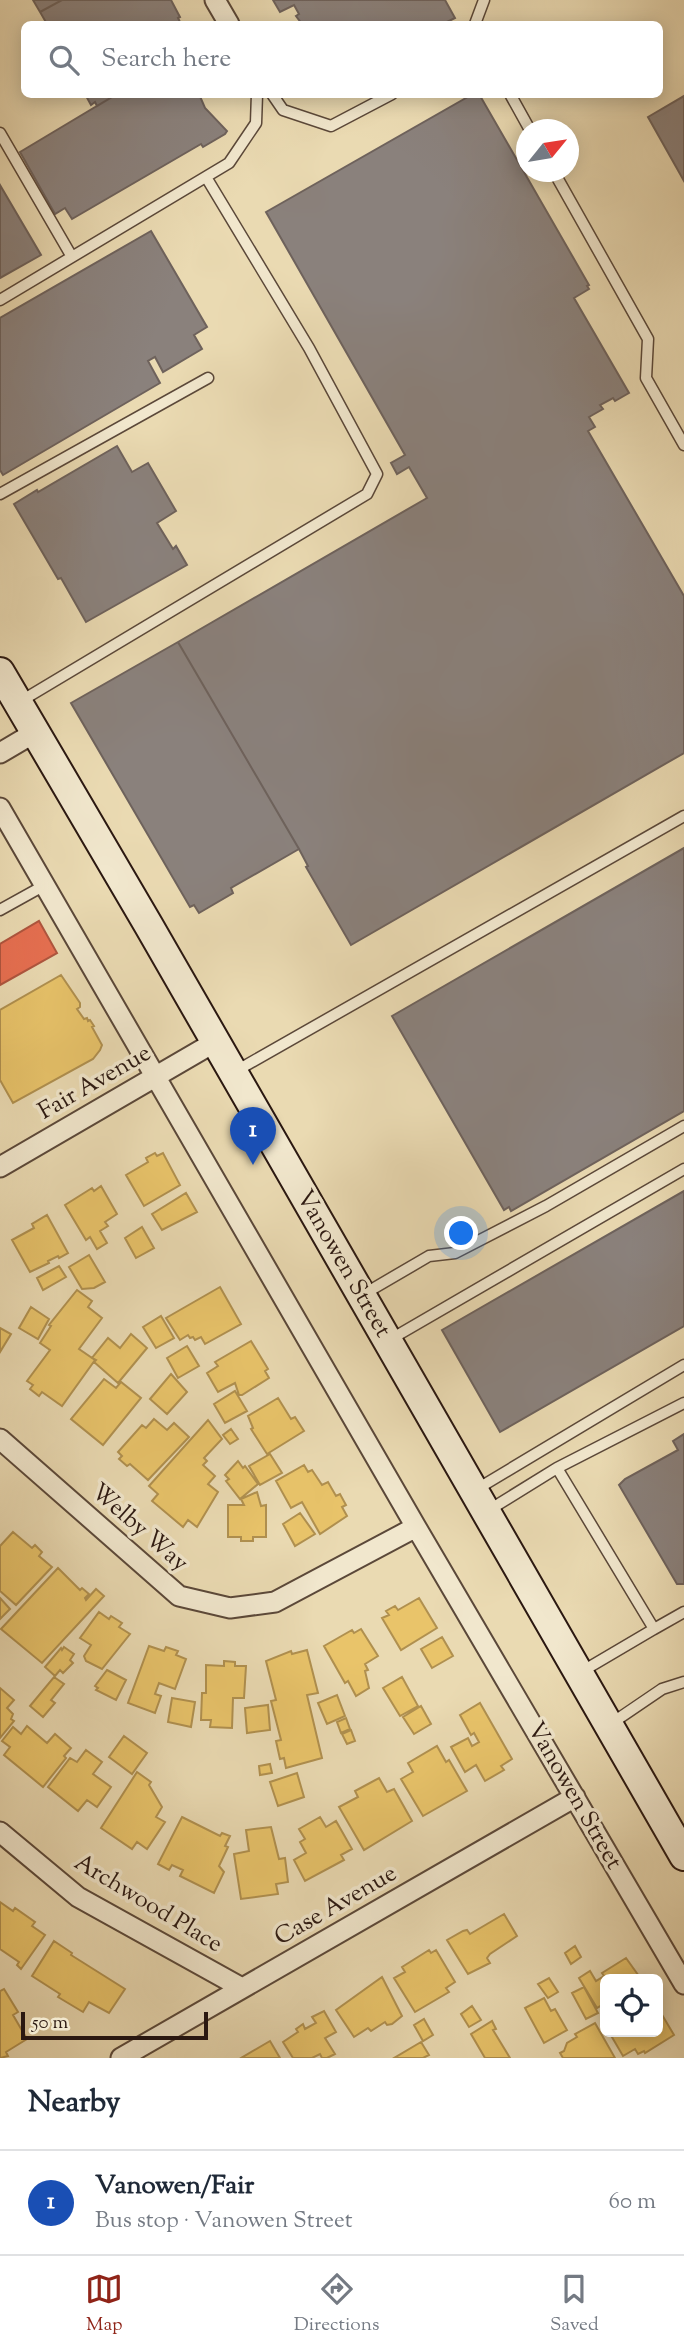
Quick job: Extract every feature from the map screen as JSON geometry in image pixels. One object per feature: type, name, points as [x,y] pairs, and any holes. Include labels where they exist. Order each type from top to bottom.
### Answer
[{"type":"main road","name":"Vanowen Street","points":[[0,672],[684,1856]]},
{"type":"street","points":[[215,0],[227,21]]},
{"type":"street","points":[[0,753],[34,733]]},
{"type":"street","name":"Vanowen Street","points":[[0,808],[684,1984]]},
{"type":"street","name":"Fair Avenue","points":[[0,1167],[215,1042]]},
{"type":"street","name":"Welby Way","points":[[0,1439],[179,1595],[230,1608],[275,1602],[416,1527]]},
{"type":"street","name":"Case Avenue","points":[[121,2058],[575,1797]]},
{"type":"street","name":"Archwood Place","points":[[0,1832],[78,1896],[242,1988]]},
{"type":"lane","points":[[476,21],[484,0]]},
{"type":"lane","points":[[0,300],[229,163],[256,123],[257,98]]},
{"type":"lane","points":[[275,98],[283,110],[331,127],[385,98]]},
{"type":"lane","points":[[512,98],[524,119]]},
{"type":"lane","points":[[0,133],[72,257]]},
{"type":"lane","points":[[18,703],[367,494],[377,474],[309,348],[206,177]]},
{"type":"lane","points":[[560,182],[648,339],[646,378],[684,445]]},
{"type":"lane","points":[[0,494],[208,378]]},
{"type":"lane","points":[[233,1073],[684,816]]},
{"type":"lane","points":[[0,910],[45,885]]},
{"type":"lane","points":[[361,1296],[429,1256],[455,1253],[546,1206],[684,1126]]},
{"type":"lane","points":[[387,1341],[684,1169]]},
{"type":"lane","points":[[480,1501],[684,1365]]},
{"type":"lane","points":[[480,1501],[558,1468],[684,1403]]},
{"type":"lane","points":[[558,1468],[654,1629]]},
{"type":"lane","points":[[579,1673],[684,1612]]},
{"type":"lane","points":[[608,1725],[662,1689],[684,1682]]},
{"type":"building: Homes","points":[[61,975],[80,1003],[77,1009],[84,1019],[90,1020],[102,1045],[93,1059],[13,1103],[0,1080],[0,1010]]},
{"type":"building: Homes","points":[[155,1153],[157,1156],[163,1153],[180,1185],[144,1206],[126,1175],[148,1162],[146,1158]]},
{"type":"building: Homes","points":[[101,1186],[117,1214],[105,1222],[108,1226],[100,1231],[107,1243],[97,1249],[90,1237],[86,1240],[65,1205],[92,1188],[94,1191]]},
{"type":"building: Homes","points":[[186,1193],[197,1212],[162,1230],[152,1214]]},
{"type":"building: Homes","points":[[47,1215],[68,1253],[30,1272],[12,1240],[34,1228],[32,1224]]},
{"type":"building: Homes","points":[[142,1227],[154,1248],[136,1258],[125,1238]]},
{"type":"building: Homes","points":[[89,1255],[105,1282],[94,1288],[82,1289],[69,1267]]},
{"type":"building: Homes","points":[[59,1266],[66,1277],[43,1290],[37,1278]]},
{"type":"building: Homes","points":[[220,1287],[241,1324],[205,1344],[201,1337],[195,1340],[188,1335],[180,1340],[166,1318]]},
{"type":"building: Homes","points":[[77,1290],[92,1301],[88,1307],[102,1318],[79,1349],[95,1360],[62,1406],[42,1392],[39,1396],[30,1389],[33,1385],[27,1381],[50,1350],[40,1343],[51,1326],[49,1325]]},
{"type":"building: Homes","points":[[31,1307],[49,1319],[38,1339],[19,1328]]},
{"type":"building: Homes","points":[[161,1316],[174,1338],[156,1348],[143,1327]]},
{"type":"building: Homes","points":[[0,1328],[11,1334],[0,1352]]},
{"type":"building: Homes","points":[[131,1334],[147,1348],[118,1383],[92,1358],[108,1338],[120,1348]]},
{"type":"building: Homes","points":[[251,1341],[268,1369],[265,1371],[269,1378],[242,1395],[239,1395],[235,1383],[218,1392],[207,1373],[218,1366],[215,1362]]},
{"type":"building: Homes","points":[[187,1346],[199,1366],[178,1378],[167,1358]]},
{"type":"building: Homes","points":[[171,1374],[187,1392],[167,1414],[150,1399]]},
{"type":"building: Homes","points":[[104,1379],[116,1388],[121,1382],[141,1398],[103,1445],[71,1419]]},
{"type":"building: Homes","points":[[235,1391],[247,1411],[225,1423],[214,1404]]},
{"type":"building: Homes","points":[[278,1398],[291,1419],[295,1417],[304,1431],[267,1454],[251,1429],[253,1428],[248,1416]]},
{"type":"building: Homes","points":[[154,1419],[167,1430],[174,1423],[189,1437],[148,1480],[130,1464],[127,1466],[119,1459],[122,1456],[118,1452],[142,1425],[146,1428]]},
{"type":"building: Homes","points":[[208,1420],[222,1439],[204,1458],[207,1461],[203,1465],[215,1476],[208,1484],[218,1492],[197,1527],[188,1520],[183,1527],[152,1501],[158,1494],[149,1486]]},
{"type":"building: Homes","points":[[231,1429],[238,1439],[230,1444],[223,1435]]},
{"type":"building: Homes","points":[[270,1454],[282,1473],[260,1485],[249,1466]]},
{"type":"building: Homes","points":[[238,1461],[258,1484],[240,1499],[226,1481],[229,1479],[225,1475]]},
{"type":"building: Homes","points":[[304,1465],[308,1472],[312,1470],[322,1485],[328,1482],[336,1496],[340,1494],[346,1505],[342,1507],[347,1516],[320,1534],[302,1502],[291,1508],[276,1481]]},
{"type":"building: Homes","points":[[257,1492],[261,1506],[266,1505],[266,1537],[241,1541],[241,1537],[228,1537],[228,1505],[244,1505],[241,1499]]},
{"type":"building: Homes","points":[[300,1513],[315,1534],[295,1546],[283,1524]]},
{"type":"building: Homes","points":[[13,1532],[32,1548],[35,1545],[42,1552],[39,1556],[52,1567],[16,1605],[0,1591],[0,1546]]},
{"type":"building: Homes","points":[[58,1568],[80,1590],[82,1588],[89,1594],[86,1600],[96,1589],[104,1596],[42,1663],[1,1629]]},
{"type":"building: Homes","points":[[0,1598],[10,1609],[0,1619]]},
{"type":"building: Homes","points":[[419,1598],[437,1628],[401,1650],[382,1618],[389,1615],[386,1611],[395,1606],[398,1610]]},
{"type":"building: Homes","points":[[99,1612],[122,1623],[119,1627],[130,1634],[102,1669],[86,1661],[84,1656],[91,1645],[80,1638]]},
{"type":"building: Homes","points":[[361,1629],[378,1656],[365,1664],[369,1688],[356,1696],[348,1681],[345,1683],[324,1646],[352,1630],[354,1633]]},
{"type":"building: Homes","points":[[442,1637],[453,1656],[432,1668],[421,1649]]},
{"type":"building: Homes","points":[[149,1646],[164,1651],[166,1647],[178,1651],[176,1655],[186,1659],[175,1689],[159,1683],[155,1694],[161,1696],[155,1713],[128,1703]]},
{"type":"building: Homes","points":[[64,1647],[74,1654],[70,1660],[73,1663],[63,1673],[60,1670],[55,1676],[45,1667]]},
{"type":"building: Homes","points":[[307,1650],[318,1693],[307,1695],[322,1758],[286,1768],[284,1758],[280,1759],[276,1741],[281,1740],[271,1701],[276,1700],[266,1661],[291,1651],[292,1654]]},
{"type":"building: Homes","points":[[224,1661],[235,1662],[235,1666],[246,1666],[244,1698],[233,1698],[232,1728],[210,1727],[211,1720],[201,1720],[202,1693],[206,1693],[206,1665],[224,1666]]},
{"type":"building: Homes","points":[[107,1670],[126,1680],[116,1700],[96,1690],[98,1688],[95,1686]]},
{"type":"building: Homes","points":[[54,1677],[64,1684],[51,1700],[55,1703],[43,1717],[30,1706]]},
{"type":"building: Homes","points":[[402,1677],[418,1706],[400,1716],[383,1688]]},
{"type":"building: Homes","points":[[0,1688],[14,1700],[7,1708],[13,1714],[11,1719],[14,1721],[0,1738]]},
{"type":"building: Homes","points":[[337,1695],[345,1716],[327,1724],[318,1703]]},
{"type":"building: Homes","points":[[172,1698],[195,1702],[191,1727],[168,1722]]},
{"type":"building: Homes","points":[[480,1703],[512,1759],[501,1766],[504,1770],[485,1781],[476,1765],[465,1772],[451,1747],[468,1738],[472,1746],[479,1742],[474,1733],[471,1735],[460,1715]]},
{"type":"building: Homes","points":[[268,1705],[270,1730],[247,1733],[245,1708]]},
{"type":"building: Homes","points":[[421,1706],[431,1724],[414,1734],[403,1717]]},
{"type":"building: Homes","points":[[346,1718],[350,1729],[341,1733],[337,1722]]},
{"type":"building: Homes","points":[[27,1726],[47,1743],[55,1734],[71,1748],[43,1787],[4,1755],[10,1747],[2,1741],[13,1727],[21,1734]]},
{"type":"building: Homes","points":[[351,1730],[355,1741],[347,1744],[342,1734]]},
{"type":"building: Homes","points":[[124,1736],[147,1753],[132,1774],[109,1757]]},
{"type":"building: Homes","points":[[437,1746],[446,1762],[449,1760],[467,1791],[423,1816],[401,1779],[413,1772],[408,1763]]},
{"type":"building: Homes","points":[[86,1750],[102,1762],[93,1774],[111,1787],[97,1807],[87,1800],[78,1811],[48,1787],[70,1758],[77,1762]]},
{"type":"building: Homes","points":[[270,1764],[272,1773],[260,1775],[259,1766]]},
{"type":"building: Homes","points":[[137,1772],[151,1782],[149,1785],[162,1807],[156,1817],[165,1822],[147,1849],[137,1842],[132,1849],[101,1828]]},
{"type":"building: Homes","points":[[297,1773],[304,1797],[278,1806],[270,1782]]},
{"type":"building: Homes","points":[[379,1778],[387,1792],[394,1789],[412,1821],[364,1850],[339,1807],[358,1797],[355,1791]]},
{"type":"building: Homes","points":[[182,1817],[220,1836],[222,1833],[230,1836],[219,1866],[224,1872],[214,1893],[180,1876],[183,1870],[172,1865],[169,1870],[158,1864]]},
{"type":"building: Homes","points":[[320,1817],[326,1827],[336,1821],[352,1849],[341,1855],[344,1860],[305,1881],[294,1860],[306,1853],[300,1842],[305,1839],[299,1829]]},
{"type":"building: Homes","points":[[271,1827],[279,1859],[285,1858],[288,1882],[276,1884],[278,1894],[241,1899],[234,1854],[249,1851],[246,1830]]},
{"type":"building: Homes","points":[[0,1902],[13,1911],[15,1908],[35,1922],[32,1926],[45,1935],[21,1969],[17,1965],[19,1962],[0,1949]]},
{"type":"building: Homes","points":[[504,1914],[517,1936],[490,1954],[487,1958],[490,1963],[468,1974],[447,1940],[463,1931],[467,1930],[470,1934]]},
{"type":"building: Homes","points":[[54,1941],[125,1989],[109,2013],[89,2002],[83,2012],[58,1997],[60,1994],[32,1976]]},
{"type":"building: Homes","points":[[575,1946],[581,1957],[571,1964],[565,1953]]},
{"type":"building: Homes","points":[[429,1950],[431,1953],[436,1950],[455,1982],[446,1988],[449,1992],[415,2012],[394,1978],[405,1972],[402,1967]]},
{"type":"building: Homes","points":[[626,1958],[637,1974],[603,1974]]},
{"type":"building: Homes","points":[[590,1971],[596,1981],[600,1978],[600,2006],[597,2008],[579,1978]]},
{"type":"building: Homes","points":[[382,1977],[402,2016],[392,2024],[387,2025],[385,2022],[354,2037],[336,2010]]},
{"type":"building: Homes","points":[[549,1978],[558,1992],[548,1998],[538,1984]]},
{"type":"building: Homes","points":[[584,1987],[598,2013],[586,2019],[572,1993]]},
{"type":"building: Homes","points":[[4,1989],[18,2012],[13,2015],[27,2039],[6,2052],[8,2056],[0,2058],[0,1991]]},
{"type":"building: Homes","points":[[544,1998],[551,2011],[555,2009],[567,2030],[544,2043],[525,2008]]},
{"type":"building: Homes","points":[[472,2006],[481,2020],[469,2027],[461,2014]]},
{"type":"building: Homes","points":[[324,2011],[336,2032],[325,2038],[335,2054],[327,2058],[322,2058],[320,2054],[312,2058],[293,2058],[283,2042],[298,2032],[296,2029],[303,2024],[305,2029],[316,2023],[312,2017]]},
{"type":"building: Homes","points":[[663,2016],[674,2035],[645,2053],[644,2051],[638,2054],[635,2049],[623,2056],[612,2037],[663,2037]]},
{"type":"building: Homes","points":[[424,2019],[433,2035],[423,2041],[414,2025]]},
{"type":"building: Homes","points":[[492,2021],[496,2029],[493,2030],[510,2058],[485,2058],[471,2034]]},
{"type":"building: Homes","points":[[595,2023],[600,2037],[603,2037],[615,2058],[563,2058],[560,2053],[564,2051],[567,2043],[577,2037],[575,2034]]},
{"type":"building: Homes","points":[[270,2041],[280,2058],[241,2058]]},
{"type":"building: Homes","points":[[421,2042],[429,2055],[423,2058],[394,2058]]},
{"type":"building: Shops","points":[[39,921],[57,953],[0,985],[0,944]]},
{"type":"building: Industry","points":[[33,0],[62,0],[40,12]]},
{"type":"building: Industry","points":[[62,0],[171,0],[180,17],[180,21],[45,21],[40,12]]},
{"type":"building: Industry","points":[[273,0],[445,0],[455,18],[449,21],[300,21],[294,5],[280,12]]},
{"type":"building: Industry","points":[[684,96],[684,181],[648,117]]},
{"type":"building: Industry","points":[[87,98],[110,98],[97,106],[95,102],[91,105]]},
{"type":"building: Industry","points":[[110,98],[201,98],[205,108],[227,131],[72,219],[65,208],[55,214],[20,152]]},
{"type":"building: Industry","points":[[466,98],[481,98],[516,158],[516,182],[530,182],[589,285],[589,289],[574,298],[629,393],[600,405],[603,409],[589,417],[595,427],[588,431],[684,596],[684,753],[351,945],[306,867],[308,866],[299,849],[178,642],[427,498],[409,467],[397,474],[391,463],[405,455],[266,212]]},
{"type":"building: Industry","points":[[0,185],[41,255],[0,278]]},
{"type":"building: Industry","points":[[151,231],[207,327],[194,335],[202,349],[163,372],[155,357],[148,361],[160,383],[3,475],[0,470],[0,318]]},
{"type":"building: Industry","points":[[117,446],[132,472],[148,463],[176,511],[157,523],[187,565],[86,622],[14,504]]},
{"type":"building: Industry","points":[[178,642],[299,849],[231,888],[233,893],[199,913],[194,905],[190,907],[71,703]]},
{"type":"building: Industry","points":[[684,848],[684,1111],[511,1211],[509,1207],[504,1210],[392,1016]]},
{"type":"building: Industry","points":[[684,1191],[684,1326],[500,1432],[442,1330]]},
{"type":"building: Industry","points":[[684,1434],[684,1584],[677,1584],[619,1485],[678,1450],[673,1441]]},
{"type":"place","name":"Vanowen/Fair","points":[[253,1165]]}]
